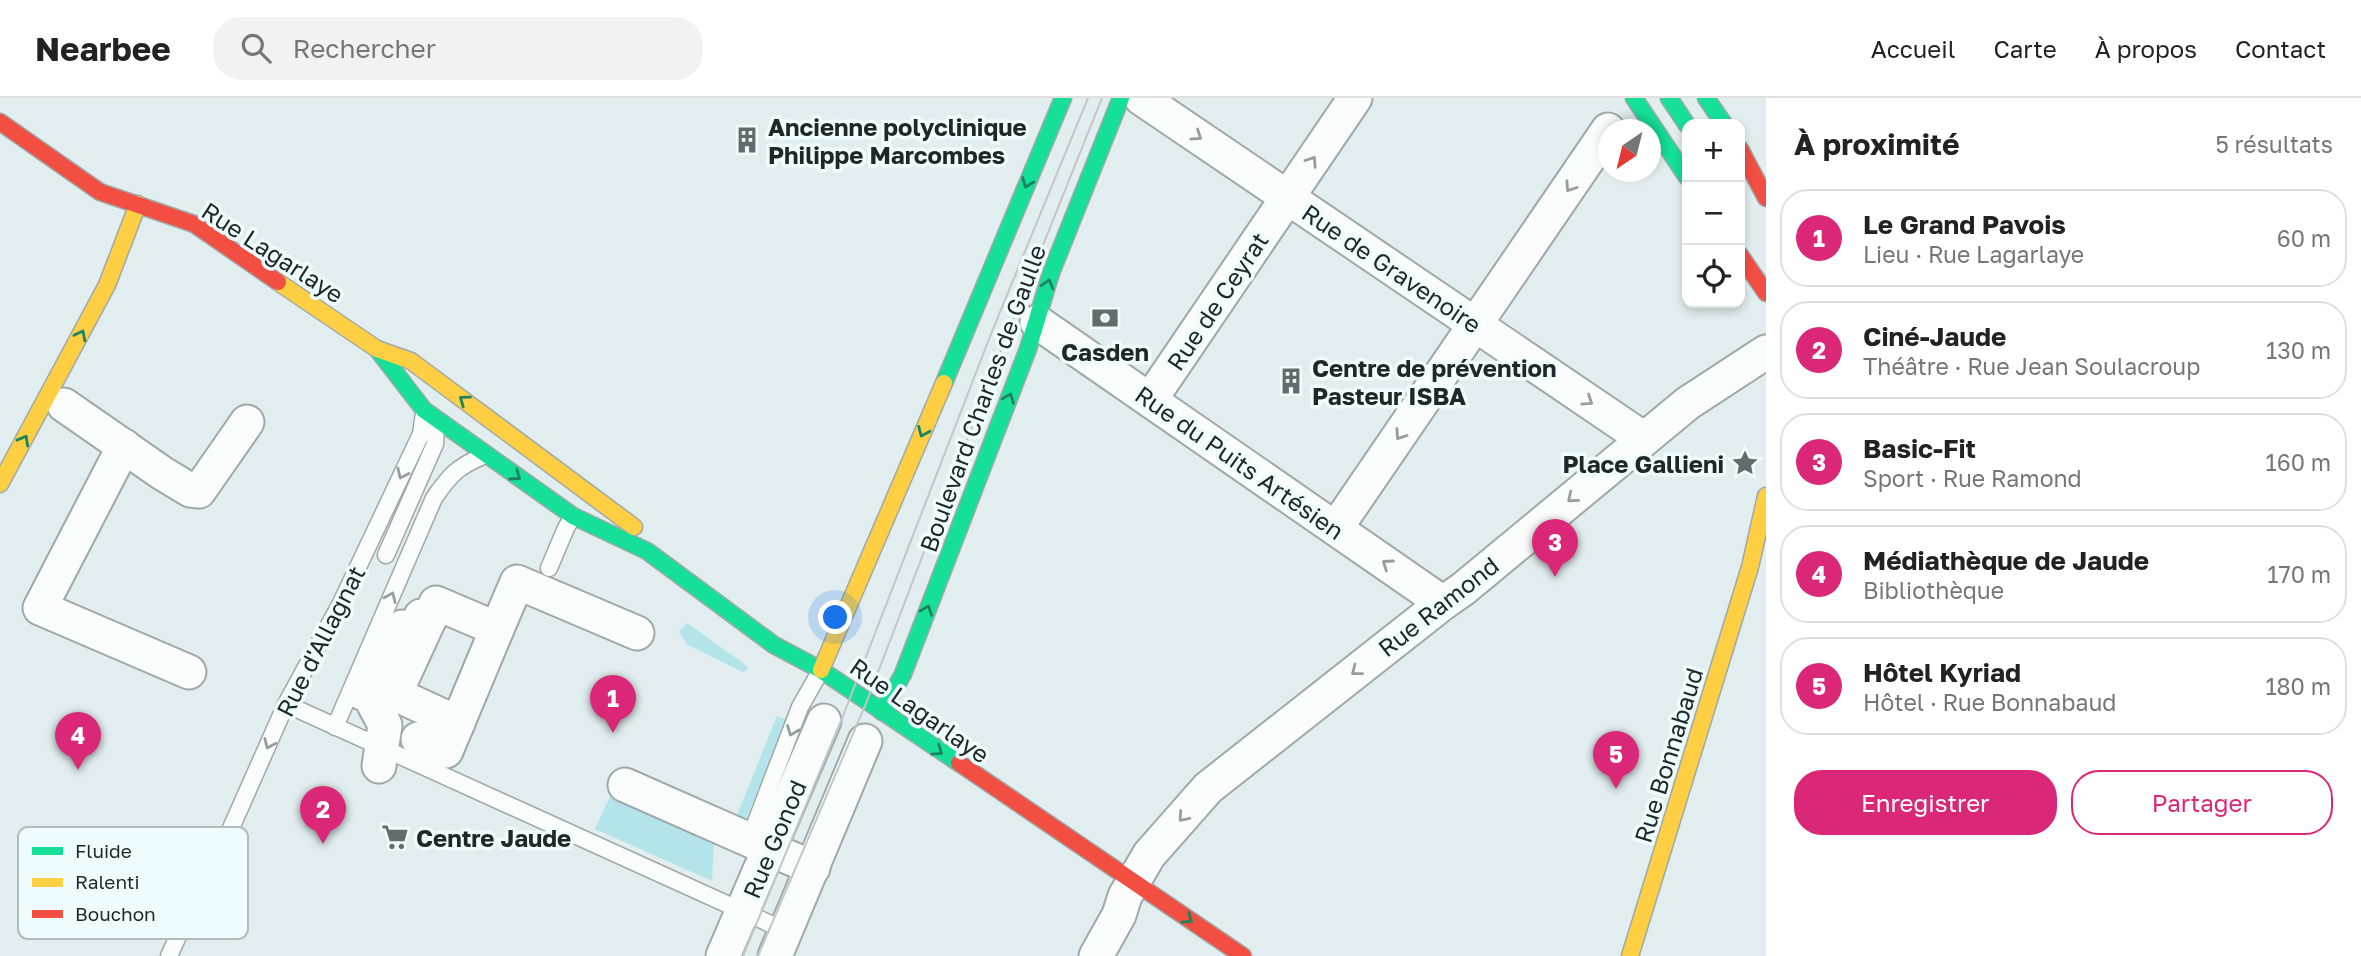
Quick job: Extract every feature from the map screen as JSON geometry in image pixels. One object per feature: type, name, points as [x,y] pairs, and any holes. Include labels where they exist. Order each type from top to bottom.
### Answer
[{"type":"main road","name":"Boulevard Charles de Gaulle","points":[[821,670],[970,324],[1063,98]]},
{"type":"main road","name":"Boulevard Charles de Gaulle","points":[[882,712],[903,674],[1037,322],[1051,273],[1121,98]]},
{"type":"main road","points":[[1632,98],[1682,170]]},
{"type":"main road","points":[[1669,98],[1683,119]]},
{"type":"main road","points":[[1706,98],[1721,119]]},
{"type":"main road","name":"Rue Lagarlaye","points":[[0,122],[100,192],[194,224],[377,349],[411,361],[633,525],[648,551]]},
{"type":"main road","points":[[1745,158],[1766,198]]},
{"type":"main road","points":[[0,484],[107,285],[138,204]]},
{"type":"main road","points":[[1745,262],[1766,293]]},
{"type":"main road","name":"Rue Lagarlaye","points":[[377,349],[424,410],[573,516],[648,551],[774,645],[821,670],[1243,956]]},
{"type":"main road","name":"Rue Bonnabaud","points":[[1630,956],[1750,567],[1766,496]]},
{"type":"main road","points":[[1750,567],[1766,555]]},
{"type":"street","name":"Rue de Gravenoire","points":[[1141,98],[1644,439]]},
{"type":"street","name":"Rue de Ceyrat","points":[[1150,400],[1355,98]]},
{"type":"street","points":[[1617,119],[1632,98]]},
{"type":"street","points":[[1336,528],[1598,146]]},
{"type":"street","name":"Rue du Puits Artésien","points":[[1037,322],[1443,603]]},
{"type":"street","name":"Rue Ramond","points":[[1096,956],[1119,915],[1125,895],[1149,855],[1208,788],[1463,589],[1688,403],[1766,352]]},
{"type":"street","points":[[64,405],[190,490],[199,491],[247,422]]},
{"type":"street","points":[[124,446],[40,608],[189,672]]},
{"type":"street","points":[[389,728],[446,751],[517,582],[637,634]]},
{"type":"street","points":[[389,728],[417,615],[436,603],[497,629]]},
{"type":"street","name":"Rue Gonod","points":[[723,956],[743,912],[762,839],[824,721]]},
{"type":"street","points":[[389,728],[458,723]]},
{"type":"street","name":"Rue Gonod","points":[[780,943],[865,741]]},
{"type":"street","points":[[625,785],[762,839],[813,868]]},
{"type":"lane","points":[[386,555],[435,444],[436,429],[424,410]]},
{"type":"lane","name":"Rue d'Allagnat","points":[[231,827],[286,704],[341,603],[421,434],[424,410]]},
{"type":"lane","points":[[435,444],[451,429],[473,427],[528,448]]},
{"type":"lane","points":[[335,727],[434,498],[450,475],[462,465],[486,455]]},
{"type":"lane","points":[[549,568],[573,516],[593,507],[633,525]]},
{"type":"lane","points":[[762,839],[800,707],[821,670]]},
{"type":"lane","points":[[286,704],[335,727],[389,728],[743,912],[780,943]]},
{"type":"lane","points":[[169,956],[177,939]]},
{"type":"shaded area","points":[[687,623],[748,669],[743,672],[688,645],[679,632]]},
{"type":"shaded area","points":[[777,716],[786,719],[745,822],[736,818]]},
{"type":"shaded area","points":[[612,792],[714,839],[712,881],[595,829]]},
{"type":"tram line","points":[[743,956],[843,716],[991,334],[1088,98]]},
{"type":"tram line","points":[[758,956],[867,701],[1005,340],[1102,98]]},
{"type":"traffic: fast","points":[[944,383],[1063,98]]},
{"type":"traffic: fast","points":[[882,712],[903,674],[1028,349],[1051,273],[1121,98]]},
{"type":"traffic: fast","points":[[1634,98],[1682,170]]},
{"type":"traffic: fast","points":[[1669,98],[1683,119]]},
{"type":"traffic: fast","points":[[1706,98],[1721,119]]},
{"type":"traffic: fast","points":[[377,349],[424,410],[573,516],[647,551],[774,645],[821,670],[959,763]]},
{"type":"traffic: slow","points":[[0,484],[107,285],[138,204]]},
{"type":"traffic: slow","points":[[278,282],[377,349],[411,361],[634,527]]},
{"type":"traffic: slow","points":[[821,670],[944,383]]},
{"type":"traffic: slow","points":[[1630,956],[1750,567],[1766,496]]},
{"type":"traffic: jam","points":[[0,122],[100,192],[194,224],[278,282]]},
{"type":"traffic: jam","points":[[1745,158],[1766,198]]},
{"type":"traffic: jam","points":[[1745,262],[1766,293]]},
{"type":"traffic: jam","points":[[959,763],[1243,956]]},
{"type":"place","name":"Ancienne polyclinique Philippe Marcombes","points":[[747,140]]},
{"type":"place","name":"Casden","points":[[1105,318]]},
{"type":"place","name":"Centre de prévention Pasteur ISBA","points":[[1291,381]]},
{"type":"place","name":"Place Gallieni","points":[[1745,463]]},
{"type":"place","name":"Basic-Fit","points":[[1555,577]]},
{"type":"place","name":"Le Grand Pavois","points":[[613,733]]},
{"type":"place","name":"Médiathèque de Jaude","points":[[78,770]]},
{"type":"place","name":"Hôtel Kyriad","points":[[1616,789]]},
{"type":"place","name":"Centre Jaude","points":[[395,837]]},
{"type":"place","name":"Ciné-Jaude","points":[[323,844]]}]
